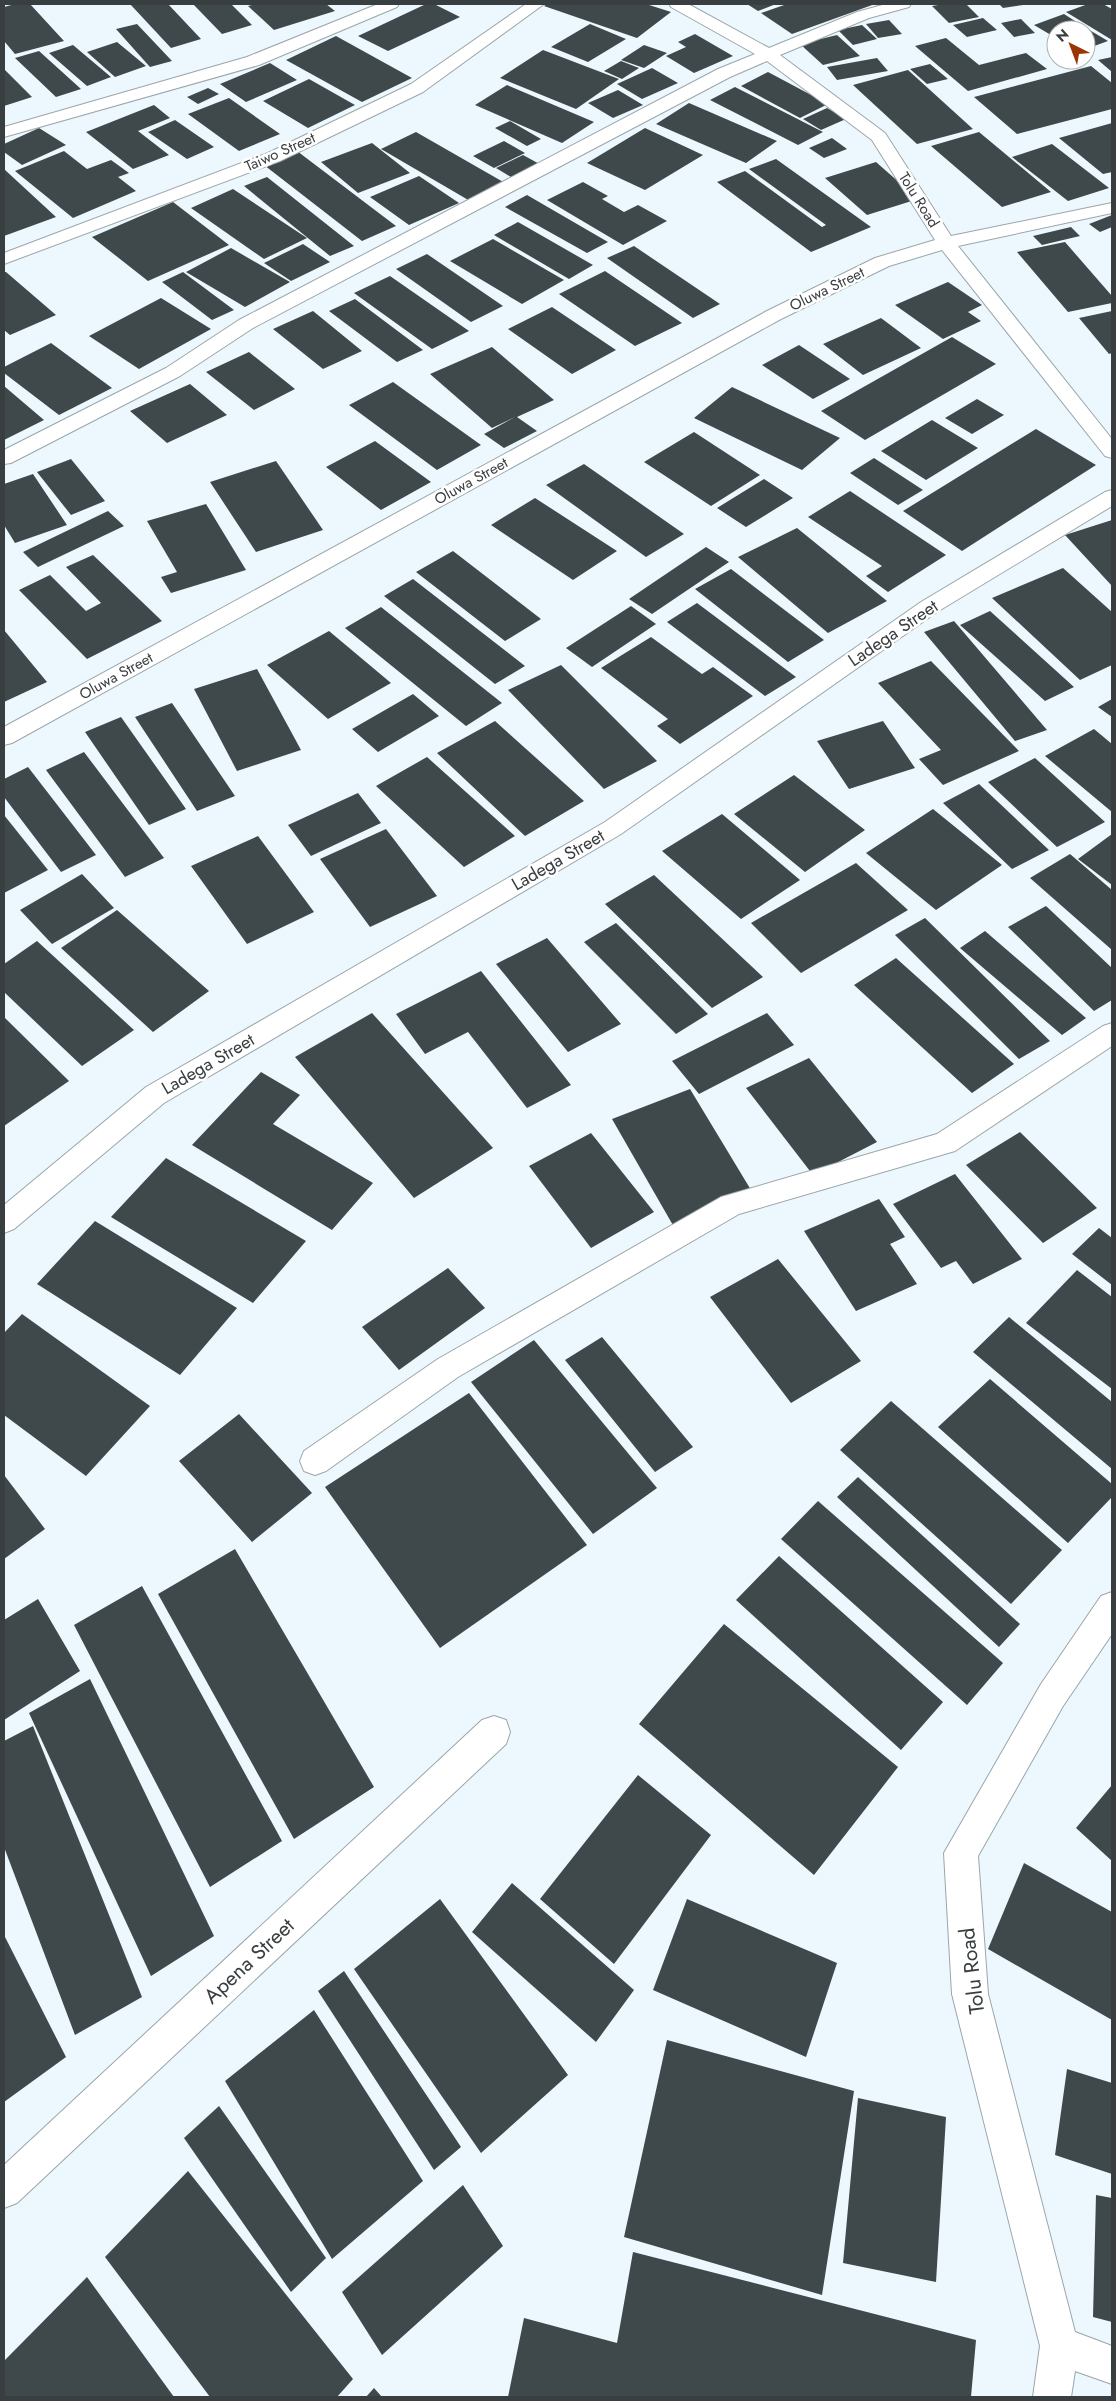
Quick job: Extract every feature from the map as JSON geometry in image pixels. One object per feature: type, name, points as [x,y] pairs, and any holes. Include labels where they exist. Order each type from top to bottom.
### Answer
[{"type":"street","points":[[4,132],[253,61],[390,4]]},
{"type":"street","name":"Taiwo Street","points":[[4,259],[292,148],[417,88],[536,4]]},
{"type":"street","name":"Tolu Road","points":[[677,4],[769,55],[879,137],[946,243],[1112,452]]},
{"type":"street","points":[[4,458],[173,372],[246,324],[724,73],[863,14],[903,4]]},
{"type":"street","name":"Oluwa Street","points":[[4,737],[774,315],[882,262],[946,243],[1112,208]]},
{"type":"street","name":"Ladega Street","points":[[4,1221],[155,1095],[613,828],[929,607],[1112,497]]},
{"type":"street","points":[[315,1461],[448,1368],[730,1205],[945,1143],[1112,1033]]},
{"type":"street","name":"Tolu Road","points":[[1052,2397],[1059,2346],[970,1994],[961,1853],[1052,1695],[1112,1607]]},
{"type":"street","name":"Apena Street","points":[[4,2190],[494,1732]]},
{"type":"street","points":[[1059,2346],[1112,2365]]},
{"type":"building","points":[[15,4],[30,4],[64,41],[15,54],[4,41],[4,7]]},
{"type":"building","points":[[130,4],[168,4],[201,39],[171,48]]},
{"type":"building","points":[[193,4],[231,4],[252,25],[222,34]]},
{"type":"building","points":[[256,4],[326,4],[335,11],[274,30],[248,6]]},
{"type":"building","points":[[426,4],[434,4],[460,17],[388,51],[358,36]]},
{"type":"building","points":[[547,4],[646,4],[671,12],[637,38],[544,6]]},
{"type":"building","points":[[747,4],[776,4],[758,11]]},
{"type":"building","points":[[787,4],[875,4],[792,34],[761,13]]},
{"type":"building","points":[[966,4],[979,17],[949,23],[932,6]]},
{"type":"building","points":[[999,4],[1023,4],[1023,5],[1003,8]]},
{"type":"building","points":[[1088,4],[1103,4],[1112,9],[1112,40],[1096,30],[1096,20],[1079,20],[1066,12]]},
{"type":"building","points":[[1064,14],[1073,20],[1048,20]]},
{"type":"building","points":[[983,18],[997,30],[967,37],[953,25]]},
{"type":"building","points":[[1021,19],[1035,33],[1014,37],[1001,23]]},
{"type":"building","points":[[889,20],[902,34],[878,38],[866,24]]},
{"type":"building","points":[[1046,21],[1046,32],[1034,25]]},
{"type":"building","points":[[137,24],[172,61],[150,67],[116,29]]},
{"type":"building","points":[[590,24],[626,39],[588,62],[551,47]]},
{"type":"building","points":[[862,25],[877,39],[853,45],[838,30]]},
{"type":"building","points":[[695,34],[733,56],[694,73],[666,56],[686,47],[678,42]]},
{"type":"building","points":[[1096,34],[1108,41],[1096,45]]},
{"type":"building","points":[[837,35],[860,56],[823,65],[800,44]]},
{"type":"building","points":[[336,36],[412,78],[362,102],[286,60]]},
{"type":"building","points":[[946,38],[979,65],[1026,53],[1046,69],[968,91],[915,46]]},
{"type":"building","points":[[117,42],[146,66],[115,77],[87,52]]},
{"type":"building","points":[[73,45],[111,77],[87,86],[49,53]]},
{"type":"building","points":[[644,45],[667,53],[644,68],[621,60]]},
{"type":"building","points":[[543,50],[619,79],[576,109],[500,78]]},
{"type":"building","points":[[39,51],[81,89],[56,97],[15,58]]},
{"type":"building","points":[[1112,57],[1112,72],[1098,60]]},
{"type":"building","points":[[877,58],[888,71],[837,80],[827,67]]},
{"type":"building","points":[[621,61],[639,68],[622,79],[604,71]]},
{"type":"building","points":[[270,63],[297,80],[246,102],[220,84]]},
{"type":"building","points":[[930,64],[948,79],[927,84],[910,69]]},
{"type":"building","points":[[652,68],[678,83],[642,99],[617,84]]},
{"type":"building","points":[[4,69],[32,97],[4,106]]},
{"type":"building","points":[[908,70],[973,129],[917,144],[853,85]]},
{"type":"building","points":[[1076,70],[1096,70],[1112,83],[1112,109],[1017,134],[974,97]]},
{"type":"building","points":[[768,72],[828,104],[800,118],[741,86]]},
{"type":"building","points":[[309,79],[355,105],[308,128],[263,101]]},
{"type":"building","points":[[507,85],[594,122],[562,143],[475,105]]},
{"type":"building","points":[[735,87],[823,132],[798,145],[710,100]]},
{"type":"building","points":[[208,88],[219,94],[198,104],[187,97]]},
{"type":"building","points":[[618,90],[643,105],[613,118],[588,103]]},
{"type":"building","points":[[229,98],[280,134],[239,151],[188,114]]},
{"type":"building","points":[[689,103],[777,141],[746,163],[656,124]]},
{"type":"building","points":[[154,105],[170,118],[138,131],[169,155],[133,169],[86,132]]},
{"type":"building","points":[[827,108],[846,119],[821,130],[803,119]]},
{"type":"building","points":[[175,120],[214,147],[187,159],[148,132]]},
{"type":"building","points":[[510,121],[541,139],[527,146],[495,128]]},
{"type":"building","points":[[1112,123],[1112,172],[1103,174],[1059,138]]},
{"type":"building","points":[[39,128],[66,145],[22,165],[4,152],[4,144]]},
{"type":"building","points":[[645,128],[703,155],[645,190],[587,163]]},
{"type":"building","points":[[416,132],[505,183],[470,201],[381,149]]},
{"type":"building","points":[[979,132],[1051,192],[1002,207],[931,146]]},
{"type":"building","points":[[832,138],[847,149],[824,158],[809,148]]},
{"type":"building","points":[[504,141],[525,153],[494,168],[473,156]]},
{"type":"building","points":[[372,143],[410,173],[358,193],[321,162]]},
{"type":"building","points":[[1052,144],[1109,188],[1068,201],[1012,157]]},
{"type":"building","points":[[64,151],[87,169],[111,160],[129,173],[118,177],[136,191],[73,218],[15,171]]},
{"type":"building","points":[[297,151],[396,226],[362,241],[264,165]]},
{"type":"building","points":[[523,155],[543,166],[516,180],[496,168]]},
{"type":"building","points":[[776,159],[871,227],[811,252],[717,182],[745,171],[822,227],[826,225],[749,169]]},
{"type":"building","points":[[876,162],[918,199],[867,215],[825,178]]},
{"type":"building","points":[[4,169],[56,217],[4,236]]},
{"type":"building","points":[[419,176],[459,203],[409,225],[370,197]]},
{"type":"building","points":[[267,177],[354,246],[330,256],[244,186]]},
{"type":"building","points":[[583,182],[608,196],[602,199],[624,212],[638,205],[667,221],[623,245],[547,200]]},
{"type":"building","points":[[233,189],[307,238],[264,259],[191,208]]},
{"type":"building","points":[[527,195],[608,242],[587,253],[505,207]]},
{"type":"building","points":[[173,202],[229,245],[148,281],[92,237]]},
{"type":"building","points":[[1112,215],[1112,227],[1100,232],[1089,224]]},
{"type":"building","points":[[518,222],[593,265],[569,279],[494,235]]},
{"type":"building","points":[[1071,227],[1080,236],[1042,245],[1033,236]]},
{"type":"building","points":[[493,239],[564,280],[522,304],[450,261]]},
{"type":"building","points":[[1065,242],[1112,296],[1112,303],[1068,312],[1017,252]]},
{"type":"building","points":[[303,244],[330,262],[291,281],[264,263]]},
{"type":"building","points":[[634,246],[720,304],[693,318],[607,258]]},
{"type":"building","points":[[231,248],[290,282],[245,307],[186,272]]},
{"type":"building","points":[[427,254],[503,306],[471,322],[396,269]]},
{"type":"building","points":[[605,271],[682,323],[635,346],[559,294]]},
{"type":"building","points":[[4,272],[56,315],[10,335],[4,330]]},
{"type":"building","points":[[183,272],[234,310],[212,320],[162,282]]},
{"type":"building","points":[[390,276],[469,331],[432,349],[354,293]]},
{"type":"building","points":[[948,282],[982,305],[968,312],[981,321],[943,339],[895,305]]},
{"type":"building","points":[[161,298],[211,329],[139,369],[89,336]]},
{"type":"building","points":[[355,299],[423,350],[397,362],[329,311]]},
{"type":"building","points":[[552,307],[616,350],[572,374],[508,329]]},
{"type":"building","points":[[313,311],[362,351],[323,369],[273,329]]},
{"type":"building","points":[[1112,311],[1112,353],[1109,354],[1079,318]]},
{"type":"building","points":[[881,318],[921,348],[863,375],[823,344]]},
{"type":"building","points":[[952,337],[996,364],[865,440],[821,411]]},
{"type":"building","points":[[51,343],[112,388],[59,415],[4,373],[4,367]]},
{"type":"building","points":[[799,345],[850,379],[813,399],[762,365]]},
{"type":"building","points":[[492,347],[554,400],[517,417],[537,431],[504,448],[484,434],[515,417],[492,428],[430,374]]},
{"type":"building","points":[[249,352],[295,389],[254,410],[206,372]]},
{"type":"building","points":[[393,382],[481,445],[437,470],[349,405]]},
{"type":"building","points":[[190,384],[227,415],[167,443],[130,411]]},
{"type":"building","points":[[4,386],[44,420],[4,440]]},
{"type":"building","points":[[732,387],[840,438],[802,470],[694,418]]},
{"type":"building","points":[[977,399],[1004,415],[972,434],[945,418]]},
{"type":"building","points":[[932,420],[978,448],[926,480],[881,451]]},
{"type":"building","points":[[1036,429],[1096,465],[962,551],[903,511]]},
{"type":"building","points":[[694,432],[760,475],[711,506],[644,462]]},
{"type":"building","points":[[375,441],[431,482],[381,510],[326,467]]},
{"type":"building","points":[[874,458],[923,490],[898,505],[850,473]]},
{"type":"building","points":[[71,459],[105,501],[71,515],[37,472]]},
{"type":"building","points":[[276,461],[323,530],[256,552],[210,482]]},
{"type":"building","points":[[584,464],[684,534],[646,557],[546,485]]},
{"type":"building","points":[[33,474],[67,525],[15,543],[4,525],[4,484]]},
{"type":"building","points":[[764,479],[793,498],[746,527],[717,508]]},
{"type":"building","points":[[850,491],[946,555],[888,592],[866,576],[882,566],[808,517]]},
{"type":"building","points":[[535,498],[617,551],[573,580],[491,525]]},
{"type":"building","points":[[206,504],[246,570],[171,593],[161,577],[177,572],[147,521]]},
{"type":"building","points":[[108,511],[124,526],[38,567],[23,552]]},
{"type":"building","points":[[1112,520],[1112,586],[1065,535]]},
{"type":"building","points":[[797,528],[887,601],[828,633],[738,557]]},
{"type":"building","points":[[706,547],[729,562],[652,614],[629,599]]},
{"type":"building","points":[[453,551],[541,619],[505,641],[416,572]]},
{"type":"building","points":[[93,555],[162,621],[87,659],[19,590],[50,575],[86,611],[101,603],[66,567]]},
{"type":"building","points":[[1063,568],[1112,612],[1112,665],[1080,680],[992,598]]},
{"type":"building","points":[[731,569],[824,640],[788,662],[695,589]]},
{"type":"building","points":[[413,579],[525,666],[495,684],[384,596]]},
{"type":"building","points":[[697,603],[796,677],[765,696],[667,622]]},
{"type":"building","points":[[631,606],[656,624],[592,667],[566,648]]},
{"type":"building","points":[[381,607],[502,703],[466,726],[345,628]]},
{"type":"building","points":[[990,611],[1074,687],[1045,701],[960,625]]},
{"type":"building","points":[[954,621],[1047,730],[1015,741],[924,632]]},
{"type":"building","points":[[4,630],[47,682],[4,702]]},
{"type":"building","points":[[329,631],[391,683],[328,719],[267,665]]},
{"type":"building","points":[[651,637],[702,674],[713,667],[753,696],[680,744],[657,726],[668,719],[601,668]]},
{"type":"building","points":[[931,661],[1019,751],[943,785],[919,759],[941,750],[878,683]]},
{"type":"building","points":[[561,665],[657,761],[604,789],[508,690]]},
{"type":"building","points":[[257,669],[301,750],[237,771],[194,689]]},
{"type":"building","points":[[413,694],[439,716],[378,752],[352,729]]},
{"type":"building","points":[[1112,699],[1112,717],[1098,707]]},
{"type":"building","points":[[172,703],[235,796],[197,811],[135,717]]},
{"type":"building","points":[[121,717],[186,809],[149,825],[85,732]]},
{"type":"building","points":[[495,721],[584,801],[525,836],[437,753]]},
{"type":"building","points":[[883,721],[915,768],[849,789],[817,741]]},
{"type":"building","points":[[1094,729],[1112,744],[1112,812],[1045,756]]},
{"type":"building","points":[[84,752],[164,858],[125,877],[46,770]]},
{"type":"building","points":[[427,757],[515,836],[464,867],[376,786]]},
{"type":"building","points":[[1035,758],[1105,822],[1057,847],[988,782]]},
{"type":"building","points":[[28,767],[96,855],[61,872],[4,797],[4,779]]},
{"type":"building","points":[[794,775],[865,830],[805,872],[734,814]]},
{"type":"building","points":[[979,784],[1049,850],[1012,869],[943,803]]},
{"type":"building","points":[[358,793],[381,823],[311,856],[288,825]]},
{"type":"building","points":[[933,809],[1002,865],[936,910],[866,853]]},
{"type":"building","points":[[722,814],[800,880],[741,919],[662,851]]},
{"type":"building","points":[[4,815],[48,870],[4,893]]},
{"type":"building","points":[[386,829],[437,896],[370,927],[320,859]]},
{"type":"building","points":[[1112,834],[1112,885],[1078,859]]},
{"type":"building","points":[[258,836],[314,912],[247,944],[191,866]]},
{"type":"building","points":[[1070,854],[1112,890],[1112,950],[1030,878]]},
{"type":"building","points":[[856,863],[908,910],[801,973],[751,923]]},
{"type":"building","points":[[82,874],[114,908],[52,944],[20,910]]},
{"type":"building","points":[[654,875],[763,977],[712,1008],[605,904]]},
{"type":"building","points":[[1046,906],[1112,968],[1112,1000],[1094,1011],[1008,927]]},
{"type":"building","points":[[117,910],[209,991],[153,1032],[61,948]]},
{"type":"building","points":[[925,918],[1050,1041],[1019,1059],[895,935]]},
{"type":"building","points":[[616,923],[708,1014],[676,1034],[584,942]]},
{"type":"building","points":[[985,931],[1086,1018],[1062,1035],[960,948]]},
{"type":"building","points":[[547,938],[621,1024],[568,1052],[496,964]]},
{"type":"building","points":[[37,941],[134,1030],[82,1066],[4,992],[4,964]]},
{"type":"building","points":[[896,958],[1014,1064],[972,1093],[854,985]]},
{"type":"building","points":[[481,971],[571,1085],[527,1108],[468,1032],[425,1054],[396,1014]]},
{"type":"building","points":[[372,1013],[493,1148],[414,1198],[295,1057]]},
{"type":"building","points":[[767,1013],[794,1045],[699,1094],[672,1061]]},
{"type":"building","points":[[4,1017],[69,1081],[4,1126]]},
{"type":"building","points":[[809,1058],[877,1142],[813,1175],[746,1088]]},
{"type":"building","points":[[261,1072],[300,1095],[273,1124],[373,1183],[332,1230],[192,1145]]},
{"type":"building","points":[[690,1089],[754,1195],[674,1227],[612,1119]]},
{"type":"building","points":[[1020,1132],[1097,1208],[1043,1243],[966,1165]]},
{"type":"building","points":[[591,1133],[654,1212],[591,1248],[529,1166]]},
{"type":"building","points":[[166,1158],[306,1241],[253,1303],[111,1217]]},
{"type":"building","points":[[955,1174],[1022,1259],[973,1284],[956,1261],[941,1268],[893,1204]]},
{"type":"building","points":[[879,1199],[905,1237],[890,1244],[917,1284],[856,1311],[804,1231]]},
{"type":"building","points":[[95,1221],[237,1308],[180,1375],[37,1284]]},
{"type":"building","points":[[1099,1228],[1112,1238],[1112,1285],[1072,1254]]},
{"type":"building","points":[[778,1259],[861,1361],[791,1403],[710,1297]]},
{"type":"building","points":[[448,1268],[485,1308],[399,1370],[362,1327]]},
{"type":"building","points":[[1077,1270],[1112,1297],[1112,1389],[1026,1323]]},
{"type":"building","points":[[22,1314],[150,1406],[86,1476],[4,1415],[4,1333]]},
{"type":"building","points":[[1009,1317],[1112,1402],[1112,1469],[973,1352]]},
{"type":"building","points":[[602,1337],[693,1447],[655,1472],[565,1360]]},
{"type":"building","points":[[534,1340],[657,1488],[593,1534],[471,1382]]},
{"type":"building","points":[[990,1379],[1112,1484],[1112,1497],[1068,1543],[938,1427]]},
{"type":"building","points":[[469,1393],[587,1545],[440,1648],[325,1487]]},
{"type":"building","points":[[891,1401],[1062,1550],[1011,1604],[840,1450]]},
{"type":"building","points":[[239,1414],[312,1493],[252,1542],[179,1461]]},
{"type":"building","points":[[4,1475],[45,1529],[4,1559]]},
{"type":"building","points":[[858,1477],[1020,1624],[999,1647],[837,1497]]},
{"type":"building","points":[[818,1501],[1003,1663],[967,1705],[781,1539]]},
{"type":"building","points":[[235,1549],[374,1787],[294,1839],[158,1594]]},
{"type":"building","points":[[779,1556],[943,1702],[901,1750],[736,1600]]},
{"type":"building","points":[[142,1586],[282,1841],[210,1887],[74,1625]]},
{"type":"building","points":[[38,1599],[80,1671],[4,1720],[4,1620]]},
{"type":"building","points":[[724,1624],[898,1767],[814,1875],[639,1724]]},
{"type":"building","points":[[90,1679],[214,1936],[151,1976],[29,1713]]},
{"type":"building","points":[[33,1726],[142,1997],[75,2035],[4,1847],[4,1741]]},
{"type":"building","points":[[638,1775],[711,1835],[614,1964],[540,1899]]},
{"type":"building","points":[[1112,1785],[1112,1861],[1076,1828]]},
{"type":"building","points":[[1024,1863],[1112,1912],[1112,2020],[988,1949]]},
{"type":"building","points":[[512,1883],[634,1990],[596,2042],[472,1932]]},
{"type":"building","points":[[440,1899],[568,2075],[481,2153],[354,1969]]},
{"type":"building","points":[[687,1899],[837,1963],[806,2057],[653,1990]]},
{"type":"building","points":[[4,1935],[66,2057],[4,2102]]},
{"type":"building","points":[[344,1971],[461,2147],[434,2170],[318,1991]]},
{"type":"building","points":[[314,2010],[423,2181],[332,2259],[225,2081]]},
{"type":"building","points":[[667,2040],[854,2091],[822,2295],[624,2237]]},
{"type":"building","points":[[1067,2069],[1112,2083],[1112,2174],[1055,2155]]},
{"type":"building","points":[[858,2098],[946,2117],[936,2282],[843,2263]]},
{"type":"building","points":[[219,2106],[326,2258],[291,2292],[184,2138]]},
{"type":"building","points":[[188,2171],[353,2379],[337,2397],[210,2397],[105,2257]]},
{"type":"building","points":[[463,2185],[503,2246],[382,2355],[342,2292]]},
{"type":"building","points":[[1096,2195],[1112,2198],[1112,2322],[1093,2317]]},
{"type":"building","points":[[633,2252],[976,2340],[971,2397],[508,2397],[524,2318],[617,2343]]},
{"type":"building","points":[[87,2277],[174,2397],[4,2397],[4,2361]]},
{"type":"building","points":[[374,2388],[382,2397],[366,2397]]}]
